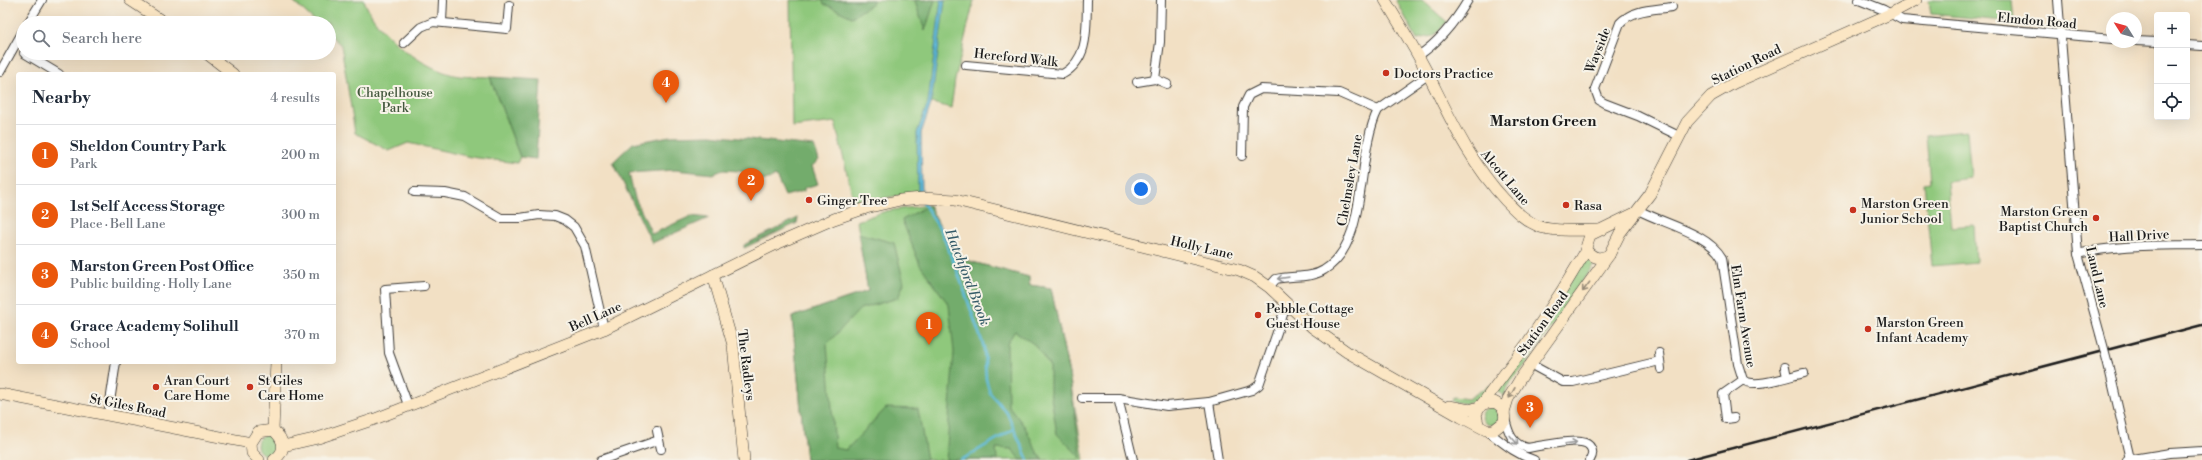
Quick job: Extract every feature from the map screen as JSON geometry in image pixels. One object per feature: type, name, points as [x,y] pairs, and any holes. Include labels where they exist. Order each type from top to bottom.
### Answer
[{"type":"street","points":[[32,16],[42,0]]},
{"type":"street","points":[[130,0],[154,16]]},
{"type":"street","points":[[442,22],[443,0]]},
{"type":"street","name":"Hereford Walk","points":[[966,65],[1064,74],[1074,68],[1079,60],[1087,33],[1087,0]]},
{"type":"street","points":[[1155,79],[1160,42],[1161,0]]},
{"type":"street","name":"Alcott Lane","points":[[1385,0],[1418,56],[1464,147],[1481,172],[1520,215],[1539,227],[1560,230]]},
{"type":"street","points":[[1418,56],[1432,47],[1444,34],[1468,0]]},
{"type":"street","points":[[1859,0],[1890,14]]},
{"type":"street","name":"Station Road","points":[[1505,414],[1508,399],[1530,364],[1611,250],[1620,233],[1650,194],[1687,122],[1702,104],[1734,83],[1890,14],[1916,0]]},
{"type":"street","name":"Land Lane","points":[[2058,0],[2078,254],[2108,364],[2128,460]]},
{"type":"street","points":[[404,43],[421,27],[433,22],[507,29],[510,5]]},
{"type":"street","name":"Wayside","points":[[1672,7],[1631,14],[1625,18],[1618,30],[1595,89],[1599,100],[1604,104],[1638,116],[1679,136]]},
{"type":"street","name":"Elmdon Road","points":[[1890,14],[1902,20],[1915,22],[2106,38]]},
{"type":"street","points":[[2142,41],[2154,42]]},
{"type":"street","points":[[0,72],[16,43]]},
{"type":"street","points":[[2190,45],[2202,46]]},
{"type":"street","points":[[35,60],[56,72]]},
{"type":"street","points":[[215,60],[231,72]]},
{"type":"street","points":[[1242,156],[1243,107],[1249,95],[1261,89],[1339,93],[1378,110],[1428,75]]},
{"type":"street","points":[[1137,82],[1155,79],[1167,84]]},
{"type":"street","name":"Chelmsley Lane","points":[[1269,287],[1276,279],[1300,277],[1324,270],[1340,257],[1349,241],[1355,225],[1369,133],[1378,110]]},
{"type":"street","points":[[414,192],[445,193],[465,197],[501,218],[520,218],[539,215],[555,216],[565,220],[574,227],[585,246],[604,329]]},
{"type":"street","name":"Holly Lane","points":[[912,199],[923,198],[955,200],[1239,270],[1256,277],[1269,287],[1327,339],[1461,417],[1482,427]]},
{"type":"street","name":"Bell Lane","points":[[283,446],[350,428],[604,329],[800,233],[834,219],[866,208],[912,199]]},
{"type":"street","name":"Station Road","points":[[1480,406],[1528,342],[1586,248],[1590,235],[1638,210]]},
{"type":"street","name":"Elm Farm Avenue","points":[[1638,210],[1704,240],[1718,252],[1725,266],[1738,364],[1742,380],[1747,383],[1757,384],[1804,373]]},
{"type":"street","points":[[1600,229],[1611,237],[1611,250],[1599,258],[1591,255],[1580,237],[1560,230],[1600,229]]},
{"type":"street","name":"Hall Drive","points":[[2078,254],[2097,249],[2123,247],[2202,245]]},
{"type":"street","name":"The Radleys","points":[[713,275],[733,345],[744,460]]},
{"type":"street","points":[[408,405],[389,353],[385,290],[424,286]]},
{"type":"street","points":[[1082,398],[1118,398],[1167,406],[1209,402],[1252,390],[1259,385],[1287,303]]},
{"type":"street","points":[[1530,364],[1563,382],[1573,382],[1660,361]]},
{"type":"street","points":[[108,415],[116,364]]},
{"type":"street","points":[[274,460],[281,453],[283,446],[280,437],[273,430],[276,364]]},
{"type":"street","points":[[1785,367],[1787,377]]},
{"type":"street","name":"Elm Farm Avenue","points":[[1734,418],[1726,419],[1723,394],[1742,380]]},
{"type":"street","name":"St Giles Road","points":[[0,394],[251,442]]},
{"type":"street","points":[[1118,398],[1133,460]]},
{"type":"street","points":[[1209,402],[1218,460]]},
{"type":"street","name":"Holly Lane","points":[[1439,403],[1457,409],[1470,410],[1494,402],[1501,406],[1505,414]]},
{"type":"street","points":[[1480,406],[1476,414],[1482,427],[1510,449],[1532,460]]},
{"type":"street","points":[[1482,427],[1498,428],[1502,425],[1505,414]]},
{"type":"street","points":[[1505,414],[1508,433],[1521,447],[1528,448],[1581,442],[1589,445],[1592,450],[1593,456],[1590,460]]},
{"type":"street","points":[[259,460],[252,453],[251,442],[258,432],[273,430]]},
{"type":"street","points":[[657,431],[661,449]]},
{"type":"street","points":[[601,460],[659,440]]},
{"type":"street","points":[[2128,460],[2170,453],[2202,451]]},
{"type":"green space","name":"Chapelhouse Park","points":[[292,0],[364,0],[378,24],[388,35],[399,46],[425,63],[450,74],[490,77],[520,157],[517,163],[471,157],[408,143],[389,151],[355,133],[341,45],[336,40],[336,16],[309,16]]},
{"type":"green space","points":[[790,0],[974,0],[955,80],[951,108],[933,103],[929,105],[918,132],[920,192],[854,203],[835,122],[792,127]]},
{"type":"green space","points":[[822,0],[873,0],[872,4],[852,17],[824,4]]},
{"type":"green space","points":[[915,0],[935,0],[925,31],[915,2]]},
{"type":"green space","points":[[1396,0],[1422,0],[1447,22],[1433,36],[1417,39]]},
{"type":"green space","points":[[2012,0],[2014,22],[1931,14],[1929,1]]},
{"type":"green space","points":[[490,77],[541,80],[536,159],[520,157]]},
{"type":"green space","points":[[1967,131],[1971,178],[1947,181],[1951,227],[1974,225],[1976,262],[1932,266],[1924,183],[1930,182],[1926,135]]},
{"type":"green space","points":[[711,135],[814,146],[819,160],[812,166],[818,184],[804,188],[804,191],[785,196],[776,176],[760,182],[757,176],[739,171],[723,170],[713,174],[675,170],[629,173],[635,198],[652,234],[691,216],[709,218],[652,243],[613,162],[633,143],[670,136]]},
{"type":"green space","points":[[929,205],[950,247],[965,260],[1029,277],[1029,285],[1051,288],[1069,374],[1084,460],[806,460],[792,317],[868,291],[857,221],[886,211]]},
{"type":"green space","points":[[929,205],[950,247],[965,260],[1029,277],[1029,285],[1051,288],[1069,374],[1081,458],[1057,434],[1050,391],[1050,367],[1035,345],[1015,331],[1007,343],[1008,405],[1025,427],[1038,454],[1043,460],[1020,460],[1012,449],[996,448],[997,460],[946,460],[954,352],[949,305],[920,265],[902,220]]},
{"type":"green space","points":[[798,218],[797,223],[744,248],[744,245]]},
{"type":"green space","points":[[858,233],[894,243],[904,283],[898,298],[860,309],[827,344],[835,448],[846,450],[886,408],[918,409],[927,460],[806,460],[792,317],[868,291]]},
{"type":"green space","points":[[1585,257],[1596,261],[1527,363],[1508,385],[1504,396],[1497,391]]},
{"type":"green space","points":[[1490,385],[1482,396],[1474,402],[1465,403],[1451,401],[1453,397],[1468,399]]},
{"type":"green space","points":[[1487,407],[1495,407],[1500,412],[1498,423],[1495,425],[1487,425],[1482,420],[1482,412]]},
{"type":"green space","points":[[267,435],[274,438],[277,445],[274,452],[267,455],[260,452],[257,445],[260,438]]},
{"type":"water","points":[[941,0],[945,0],[931,104],[921,133],[922,192],[918,192],[917,133],[928,103]]},
{"type":"waterway","name":"Hatchford Brook","points":[[922,201],[941,231],[958,273],[984,347],[986,379],[990,393],[1007,413],[1028,460]]},
{"type":"waterway","points":[[961,460],[1014,429]]},
{"type":"railway","points":[[1687,460],[2202,325]]},
{"type":"place","name":"Doctors Practice","points":[[1386,73]]},
{"type":"place","name":"Grace Academy Solihull","points":[[666,103]]},
{"type":"place","name":"Ginger Tree","points":[[809,200]]},
{"type":"place","name":"1st Self Access Storage","points":[[751,201]]},
{"type":"place","name":"Rasa","points":[[1566,205]]},
{"type":"place","name":"Marston Green Junior School","points":[[1853,210]]},
{"type":"place","name":"Marston Green Baptist Church","points":[[2096,218]]},
{"type":"place","name":"Pebble Cottage Guest House","points":[[1258,315]]},
{"type":"place","name":"Marston Green Infant Academy","points":[[1868,329]]},
{"type":"place","name":"Sheldon Country Park","points":[[929,345]]},
{"type":"place","name":"Aran Court Care Home","points":[[156,387]]},
{"type":"place","name":"St Giles Care Home","points":[[250,387]]},
{"type":"place","name":"Marston Green Post Office","points":[[1530,428]]},
{"type":"district","name":"Marston Green","points":[[1543,121]]}]
